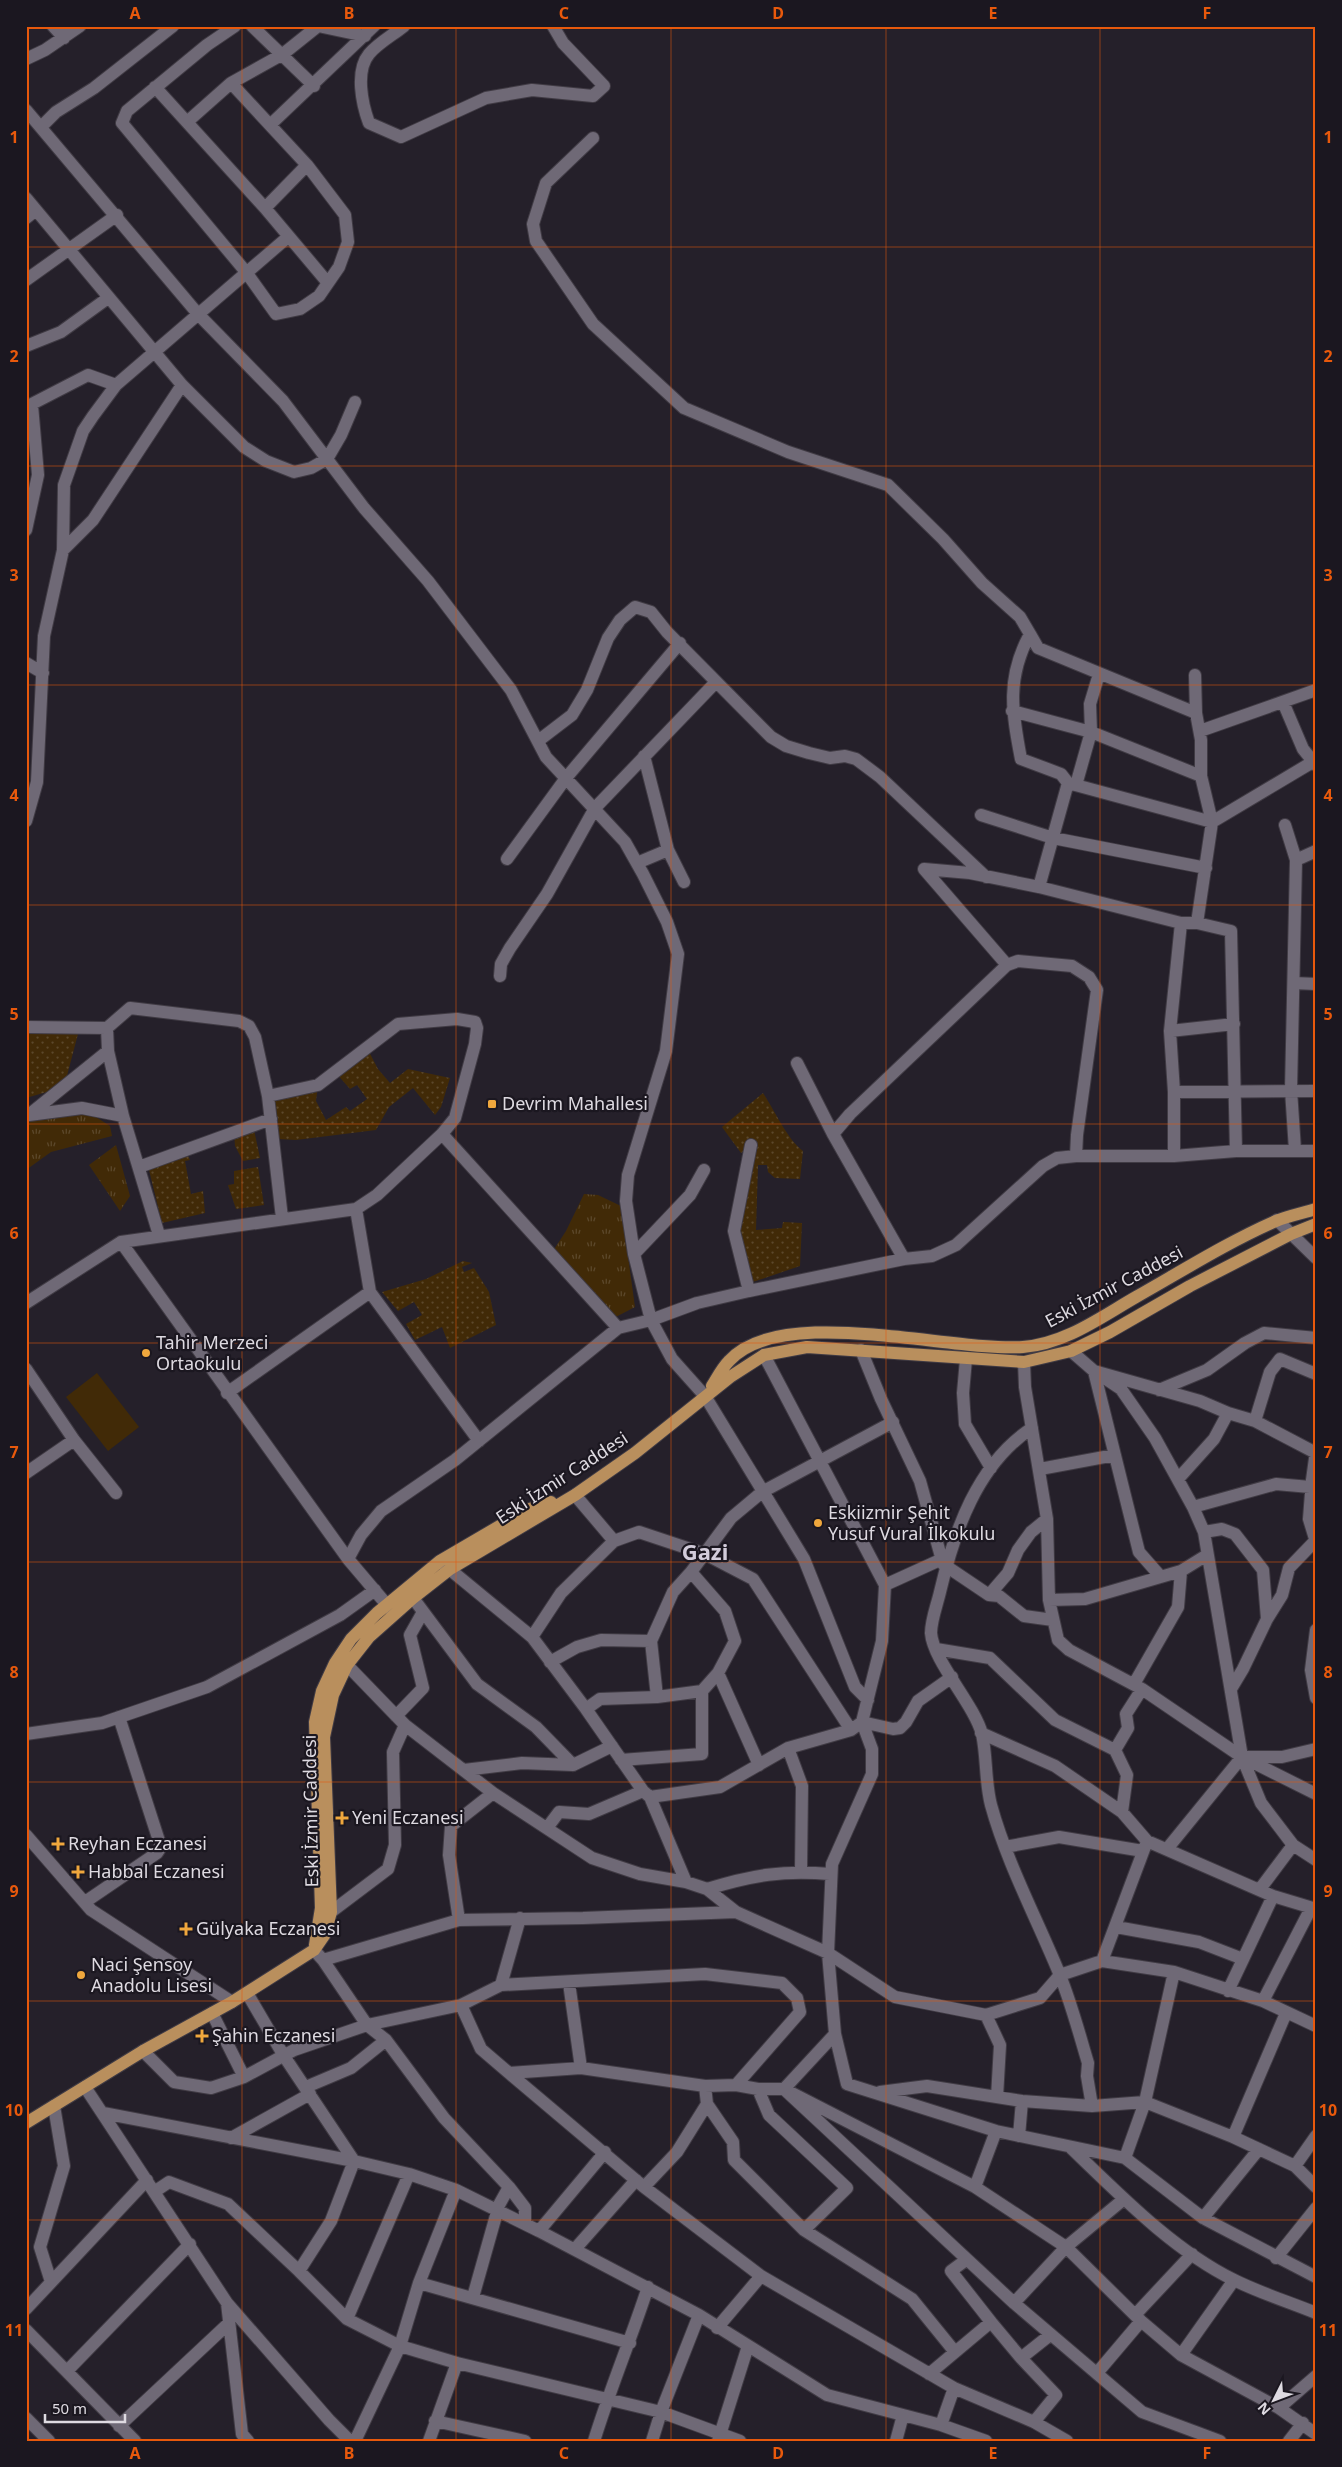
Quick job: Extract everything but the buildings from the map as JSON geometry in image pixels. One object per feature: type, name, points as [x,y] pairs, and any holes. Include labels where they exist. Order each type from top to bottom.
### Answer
[{"type":"main road","name":"Eski İzmir Caddesi","points":[[705,1396],[729,1360],[755,1343],[784,1334],[811,1331],[858,1334],[989,1348],[1025,1347],[1050,1343],[1079,1330],[1234,1242],[1277,1220],[1316,1209]]},
{"type":"main road","name":"Eski İzmir Caddesi","points":[[26,2123],[143,2051],[247,1993],[314,1950],[325,1934],[331,1912],[324,1738],[334,1695],[347,1666],[391,1609],[412,1598],[445,1565],[575,1495],[635,1452],[730,1376],[764,1355],[807,1347],[1024,1362],[1071,1351],[1290,1234],[1316,1224]]},
{"type":"main road","points":[[314,1950],[321,1908],[315,1722],[322,1691],[335,1662],[351,1639],[445,1565]]},
{"type":"street","points":[[53,26],[64,38]]},
{"type":"street","points":[[26,59],[64,38],[80,26]]},
{"type":"street","points":[[41,126],[56,112],[94,88],[173,26]]},
{"type":"street","points":[[231,83],[307,165],[345,215],[348,242],[340,267],[319,296],[300,310],[276,314],[246,272],[122,123],[127,111],[155,87],[207,45],[236,26]]},
{"type":"street","points":[[252,26],[314,86]]},
{"type":"street","points":[[187,122],[231,83],[283,54],[318,26],[370,31]]},
{"type":"street","points":[[404,26],[370,53],[363,67],[362,88],[368,123],[401,137],[486,98],[532,90],[593,96],[604,86],[563,43],[553,26]]},
{"type":"street","points":[[270,125],[314,86],[370,31]]},
{"type":"street","points":[[155,87],[265,208],[328,283]]},
{"type":"street","points":[[26,110],[118,215],[198,314],[283,401],[364,508],[428,580],[480,648],[511,690],[546,757],[625,842],[637,863],[667,922],[678,954],[666,1051],[628,1175],[626,1201],[634,1254],[651,1320],[672,1359],[705,1396],[804,1559],[854,1687],[868,1700]]},
{"type":"street","points":[[593,138],[546,183],[533,224],[536,241],[592,324],[684,408],[788,452],[888,485],[936,532],[982,583],[1020,617],[1038,648],[1196,713]]},
{"type":"street","points":[[265,208],[307,165]]},
{"type":"street","points":[[26,198],[31,214],[70,250],[152,352],[182,385],[244,447],[266,461],[294,472],[311,468],[327,459],[342,435],[355,402]]},
{"type":"street","points":[[26,280],[118,215]]},
{"type":"street","points":[[26,821],[37,782],[44,636],[63,550],[64,484],[83,431],[116,385],[152,352],[288,237]]},
{"type":"street","points":[[26,346],[61,332],[108,298]]},
{"type":"street","points":[[26,530],[38,475],[29,406],[88,375],[116,385]]},
{"type":"street","points":[[63,550],[93,520],[182,385]]},
{"type":"street","points":[[538,741],[572,715],[587,690],[608,638],[620,620],[635,607],[651,612],[667,632],[680,642],[716,682],[771,737],[786,746],[830,758],[845,756],[856,759],[880,777],[986,877]]},
{"type":"street","points":[[1030,634],[1018,656],[1012,711],[1021,759],[1061,774],[1072,784],[1212,822],[1315,762],[1303,749],[1283,702]]},
{"type":"street","points":[[507,858],[566,778],[680,642]]},
{"type":"street","points":[[26,663],[43,673]]},
{"type":"street","points":[[1039,887],[1053,838],[1091,732],[1090,704],[1099,674]]},
{"type":"street","points":[[1195,675],[1196,713],[1200,731],[1201,776],[1212,822],[1197,924]]},
{"type":"street","points":[[500,976],[501,964],[510,948],[547,894],[595,808],[716,682]]},
{"type":"street","points":[[1200,731],[1316,690]]},
{"type":"street","points":[[1012,711],[1091,732],[1201,776]]},
{"type":"street","points":[[644,756],[668,850],[684,882]]},
{"type":"street","points":[[980,815],[1053,838],[1206,868]]},
{"type":"street","points":[[1285,825],[1296,860],[1292,1090],[1295,1150]]},
{"type":"street","points":[[637,863],[668,850]]},
{"type":"street","points":[[1296,860],[1316,851]]},
{"type":"street","points":[[1007,966],[924,869],[986,877],[1039,887],[1181,922],[1231,931],[1236,1151]]},
{"type":"street","points":[[1174,1156],[1174,1092],[1170,1006],[1181,922]]},
{"type":"street","points":[[833,1134],[850,1114],[1007,966],[1018,961],[1072,966],[1089,977],[1097,990],[1077,1135],[1076,1156]]},
{"type":"street","points":[[1294,983],[1316,984]]},
{"type":"street","points":[[26,1027],[107,1028],[130,1008],[239,1021],[249,1026],[255,1037],[268,1096],[282,1218]]},
{"type":"street","points":[[26,1303],[121,1242],[160,1235],[356,1209],[377,1195],[442,1134],[455,1118],[475,1044],[477,1028],[475,1022],[457,1018],[398,1024],[318,1085],[268,1096]]},
{"type":"street","points":[[1170,1031],[1234,1024]]},
{"type":"street","points":[[107,1028],[108,1051],[123,1116],[160,1235]]},
{"type":"street","points":[[27,1114],[108,1051]]},
{"type":"street","points":[[797,1063],[833,1134],[904,1259]]},
{"type":"street","points":[[1174,1092],[1316,1091]]},
{"type":"street","points":[[27,1114],[82,1108],[123,1116]]},
{"type":"street","points":[[139,1167],[270,1119]]},
{"type":"street","points":[[442,1134],[618,1328]]},
{"type":"street","points":[[749,1291],[734,1231],[751,1145]]},
{"type":"street","points":[[348,1560],[361,1535],[381,1511],[480,1441],[618,1328],[651,1320],[697,1303],[749,1291],[904,1259],[932,1256],[956,1245],[1043,1166],[1057,1158],[1076,1156],[1174,1156],[1236,1151],[1295,1150],[1316,1152]]},
{"type":"street","points":[[634,1254],[690,1195],[704,1170]]},
{"type":"street","points":[[356,1209],[370,1292],[480,1441]]},
{"type":"street","points":[[1277,1220],[1316,1258]]},
{"type":"street","points":[[121,1242],[348,1560],[391,1609]]},
{"type":"street","points":[[228,1393],[370,1292]]},
{"type":"street","points":[[1159,1390],[1208,1370],[1244,1343],[1264,1333],[1316,1338]]},
{"type":"street","points":[[861,1350],[881,1399],[920,1481],[943,1564],[989,1595],[999,1596],[1024,1616],[1053,1620]]},
{"type":"street","points":[[1071,1351],[1094,1371],[1121,1390],[1155,1438],[1194,1507],[1204,1532],[1242,1756],[1261,1803],[1293,1845],[1316,1860]]},
{"type":"street","points":[[764,1355],[822,1460],[885,1584],[882,1641],[862,1722],[872,1749],[872,1774],[835,1856],[830,1874],[828,1953],[836,2034],[847,2084],[996,2131],[1125,2158],[1202,2218],[1276,2258],[1316,2277]]},
{"type":"street","points":[[966,1359],[962,1393],[965,1424],[991,1468]]},
{"type":"street","points":[[1255,1421],[1270,1372],[1280,1359],[1316,1374]]},
{"type":"street","points":[[1024,1362],[1025,1387],[1048,1519],[1049,1600],[1058,1640],[1069,1650],[1138,1686],[1242,1756],[1316,1794]]},
{"type":"street","points":[[26,1369],[74,1440],[116,1493]]},
{"type":"street","points":[[1094,1371],[1200,1402],[1255,1421],[1316,1452],[1309,1520],[1315,1542],[1289,1568],[1282,1595],[1267,1619],[1243,1669],[1231,1689]]},
{"type":"street","points":[[1094,1371],[1139,1552],[1161,1577]]},
{"type":"street","points":[[1178,1479],[1214,1440],[1228,1413]]},
{"type":"street","points":[[657,1697],[651,1640],[673,1592],[691,1572],[731,1518],[762,1492],[893,1422]]},
{"type":"street","points":[[1032,1428],[1013,1443],[991,1468],[961,1520],[943,1564],[931,1631],[936,1649],[982,1732],[990,1803],[1005,1847],[1060,1975],[1088,2062],[1087,2076],[1092,2106]]},
{"type":"street","points":[[26,1473],[74,1440]]},
{"type":"street","points":[[1040,1469],[1115,1455]]},
{"type":"street","points":[[1194,1507],[1276,1484],[1313,1485]]},
{"type":"street","points":[[575,1495],[614,1541]]},
{"type":"street","points":[[989,1595],[1008,1572],[1018,1550],[1031,1532],[1048,1519]]},
{"type":"street","points":[[1204,1532],[1222,1529],[1235,1534],[1263,1570],[1267,1619]]},
{"type":"street","points":[[532,1637],[561,1593],[614,1541],[639,1532],[705,1554],[753,1579],[851,1730]]},
{"type":"street","points":[[1049,1600],[1084,1599],[1181,1571],[1207,1555]]},
{"type":"street","points":[[885,1584],[943,1564]]},
{"type":"street","points":[[445,1565],[532,1637],[646,1794],[686,1882]]},
{"type":"street","points":[[1115,1750],[1128,1728],[1126,1714],[1138,1686],[1178,1607],[1181,1571]]},
{"type":"street","points":[[586,1709],[600,1699],[657,1697],[702,1691],[718,1673],[735,1641],[725,1611],[691,1572]]},
{"type":"street","points":[[26,1734],[102,1723],[207,1687],[340,1615],[375,1590]]},
{"type":"street","points":[[412,1598],[477,1684],[536,1727],[573,1765]]},
{"type":"street","points":[[331,1912],[388,1869],[395,1845],[393,1752],[400,1721],[422,1688],[410,1635],[422,1612]]},
{"type":"street","points":[[1316,1630],[1311,1670],[1316,1698]]},
{"type":"street","points":[[550,1662],[577,1648],[601,1640],[651,1640]]},
{"type":"street","points":[[936,1649],[990,1658],[1055,1720],[1115,1750],[1127,1775],[1122,1812]]},
{"type":"street","points":[[347,1666],[400,1721],[493,1793],[592,1858],[640,1874],[686,1882],[708,1889],[736,1912],[828,1953],[895,1997],[986,2015],[1040,1998],[1060,1975],[1102,1961],[1174,1972],[1263,2001],[1286,2014],[1316,2026]]},
{"type":"street","points":[[718,1673],[759,1765]]},
{"type":"street","points":[[547,1828],[559,1812],[589,1814],[646,1794],[720,1787],[788,1748],[851,1730],[862,1722],[893,1729],[900,1728],[921,1698],[952,1677]]},
{"type":"street","points":[[621,1760],[702,1754],[702,1691]]},
{"type":"street","points":[[85,1902],[157,1852],[161,1847],[119,1717]]},
{"type":"street","points":[[982,1732],[1055,1766],[1122,1812],[1145,1846]]},
{"type":"street","points":[[464,1770],[522,1763],[573,1765],[612,1746]]},
{"type":"street","points":[[788,1748],[802,1786],[801,1871]]},
{"type":"street","points":[[1242,1756],[1282,1756],[1316,1749]]},
{"type":"street","points":[[1167,1850],[1242,1756]]},
{"type":"street","points":[[459,1920],[449,1855],[451,1826],[493,1793]]},
{"type":"street","points":[[26,1835],[92,1910],[232,2002]]},
{"type":"street","points":[[1005,1847],[1059,1837],[1167,1850],[1273,1896],[1313,1908],[1263,2001]]},
{"type":"street","points":[[1260,1890],[1293,1845]]},
{"type":"street","points":[[1102,1961],[1145,1846]]},
{"type":"street","points":[[708,1889],[750,1876],[801,1871],[830,1874]]},
{"type":"street","points":[[1228,1991],[1273,1896]]},
{"type":"street","points":[[323,1960],[459,1920],[583,1918],[736,1912]]},
{"type":"street","points":[[501,1985],[520,1918]]},
{"type":"street","points":[[1116,1927],[1199,1942],[1244,1959]]},
{"type":"street","points":[[314,1950],[323,1960],[367,2025],[386,2040],[444,2118],[509,2187],[525,2208],[525,2224]]},
{"type":"street","points":[[1125,2158],[1146,2102],[1174,1972]]},
{"type":"street","points":[[143,2051],[174,2082],[211,2088],[244,2077],[294,2050],[367,2025],[460,2005],[501,1985],[570,1983],[705,1974],[782,1983],[797,1998],[800,2012],[736,2085]]},
{"type":"street","points":[[570,1983],[581,2068]]},
{"type":"street","points":[[247,1993],[284,2056],[354,2161]]},
{"type":"street","points":[[460,2005],[480,2050],[640,2183],[761,2276],[928,2374],[954,2388],[1034,2422],[1067,2441]]},
{"type":"street","points":[[212,2013],[244,2077]]},
{"type":"street","points":[[1233,2137],[1286,2014]]},
{"type":"street","points":[[986,2015],[1000,2045],[997,2097]]},
{"type":"street","points":[[784,2088],[836,2034]]},
{"type":"street","points":[[231,2138],[308,2090],[351,2068],[386,2040]]},
{"type":"street","points":[[508,2073],[581,2068],[705,2086],[736,2085],[758,2089],[784,2088],[975,2187],[1066,2246],[1138,2318],[1181,2355],[1279,2408],[1303,2423],[1316,2434]]},
{"type":"street","points":[[705,2086],[707,2104],[734,2142],[734,2160],[804,2230],[912,2299],[955,2352]]},
{"type":"street","points":[[876,2092],[926,2086],[1022,2102],[1092,2106],[1146,2102],[1233,2137],[1295,2166],[1316,2187]]},
{"type":"street","points":[[85,2087],[228,2303],[329,2420],[350,2441]]},
{"type":"street","points":[[784,2088],[966,2260],[1050,2335],[1142,2412],[1220,2441]]},
{"type":"street","points":[[758,2089],[769,2116],[847,2188],[804,2230]]},
{"type":"street","points":[[1019,2136],[1022,2102]]},
{"type":"street","points":[[574,2249],[640,2183],[678,2152],[707,2104]]},
{"type":"street","points":[[51,2282],[40,2247],[64,2166],[54,2106]]},
{"type":"street","points":[[103,2113],[354,2161],[408,2174],[456,2190],[574,2249],[699,2315],[827,2395],[941,2425],[986,2441]]},
{"type":"street","points":[[975,2187],[996,2131]]},
{"type":"street","points":[[1295,2166],[1316,2136]]},
{"type":"street","points":[[1071,2148],[1124,2199],[1192,2254],[1234,2280],[1316,2313]]},
{"type":"street","points":[[1202,2218],[1259,2149]]},
{"type":"street","points":[[539,2231],[605,2152]]},
{"type":"street","points":[[299,2271],[331,2221],[354,2161]]},
{"type":"street","points":[[347,2319],[408,2174]]},
{"type":"street","points":[[26,2309],[147,2180]]},
{"type":"street","points":[[154,2192],[169,2182],[228,2204],[347,2319],[400,2346],[457,2363],[661,2412],[720,2439],[740,2441]]},
{"type":"street","points":[[473,2297],[497,2210],[509,2187]]},
{"type":"street","points":[[355,2441],[400,2346],[419,2283],[456,2190]]},
{"type":"street","points":[[1014,2303],[1066,2246],[1124,2199]]},
{"type":"street","points":[[1276,2258],[1316,2208]]},
{"type":"street","points":[[67,2371],[190,2244]]},
{"type":"street","points":[[1097,2373],[1138,2318],[1192,2254]]},
{"type":"street","points":[[966,2260],[951,2271],[1021,2358],[1056,2395],[1034,2422]]},
{"type":"street","points":[[717,2328],[761,2276]]},
{"type":"street","points":[[1181,2355],[1234,2280]]},
{"type":"street","points":[[419,2283],[630,2343]]},
{"type":"street","points":[[594,2441],[607,2398],[630,2343],[648,2288]]},
{"type":"street","points":[[228,2303],[241,2438]]},
{"type":"street","points":[[652,2441],[661,2412],[699,2315]]},
{"type":"street","points":[[928,2374],[991,2322]]},
{"type":"street","points":[[119,2426],[229,2323]]},
{"type":"street","points":[[26,2330],[135,2441]]},
{"type":"street","points":[[1021,2358],[1050,2335]]},
{"type":"street","points":[[720,2439],[748,2346]]},
{"type":"street","points":[[429,2441],[457,2363]]},
{"type":"street","points":[[1279,2408],[1316,2376]]},
{"type":"street","points":[[941,2425],[954,2388]]},
{"type":"street","points":[[896,2441],[902,2416]]},
{"type":"street","points":[[26,2418],[49,2441]]},
{"type":"street","points":[[435,2421],[525,2441]]},
{"type":"street","points":[[1289,2441],[1303,2423]]},
{"type":"green space","points":[[26,1033],[78,1034],[64,1087],[26,1098]]},
{"type":"green space","points":[[367,1048],[378,1069],[390,1083],[408,1069],[450,1078],[441,1107],[435,1115],[413,1088],[389,1107],[376,1130],[296,1140],[277,1139],[268,1096],[318,1085],[316,1101],[326,1120],[346,1107],[350,1111],[367,1099],[357,1085],[350,1089],[335,1072]]},
{"type":"green space","points":[[763,1093],[786,1132],[803,1151],[800,1179],[775,1178],[768,1172],[767,1165],[758,1165],[756,1230],[782,1228],[783,1222],[802,1223],[800,1266],[747,1284],[734,1231],[751,1146],[741,1153],[722,1127]]},
{"type":"green space","points":[[88,1112],[110,1126],[112,1136],[51,1152],[26,1170],[26,1117]]},
{"type":"green space","points":[[253,1125],[260,1158],[243,1161],[235,1146],[234,1132]]},
{"type":"green space","points":[[116,1145],[130,1196],[120,1211],[89,1165]]},
{"type":"green space","points":[[185,1150],[190,1160],[185,1161],[191,1194],[203,1191],[205,1213],[162,1223],[149,1170]]},
{"type":"green space","points":[[258,1167],[264,1205],[236,1209],[228,1185],[234,1184],[234,1171]]},
{"type":"green space","points":[[584,1194],[598,1195],[621,1206],[635,1307],[610,1320],[551,1254],[566,1231]]},
{"type":"green space","points":[[463,1261],[472,1263],[462,1267],[464,1272],[474,1268],[489,1292],[496,1325],[450,1348],[442,1327],[415,1340],[406,1324],[422,1315],[414,1302],[398,1311],[382,1292],[426,1279]]},
{"type":"green space","points":[[97,1373],[139,1427],[108,1451],[66,1397]]},
{"type":"place","name":"Devrim Mahallesi","points":[[492,1104]]},
{"type":"place","name":"Tahir Merzeci Ortaokulu","points":[[146,1353]]},
{"type":"place","name":"Eskiizmir Şehit Yusuf Vural İlkokulu","points":[[818,1523]]},
{"type":"place","name":"Yeni Eczanesi","points":[[342,1818]]},
{"type":"place","name":"Reyhan Eczanesi","points":[[58,1844]]},
{"type":"place","name":"Habbal Eczanesi","points":[[78,1872]]},
{"type":"place","name":"Gülyaka Eczanesi","points":[[186,1929]]},
{"type":"place","name":"Naci Şensoy Anadolu Lisesi","points":[[81,1975]]},
{"type":"place","name":"Şahin Eczanesi","points":[[202,2036]]},
{"type":"district","name":"Gazi","points":[[705,1552]]}]
